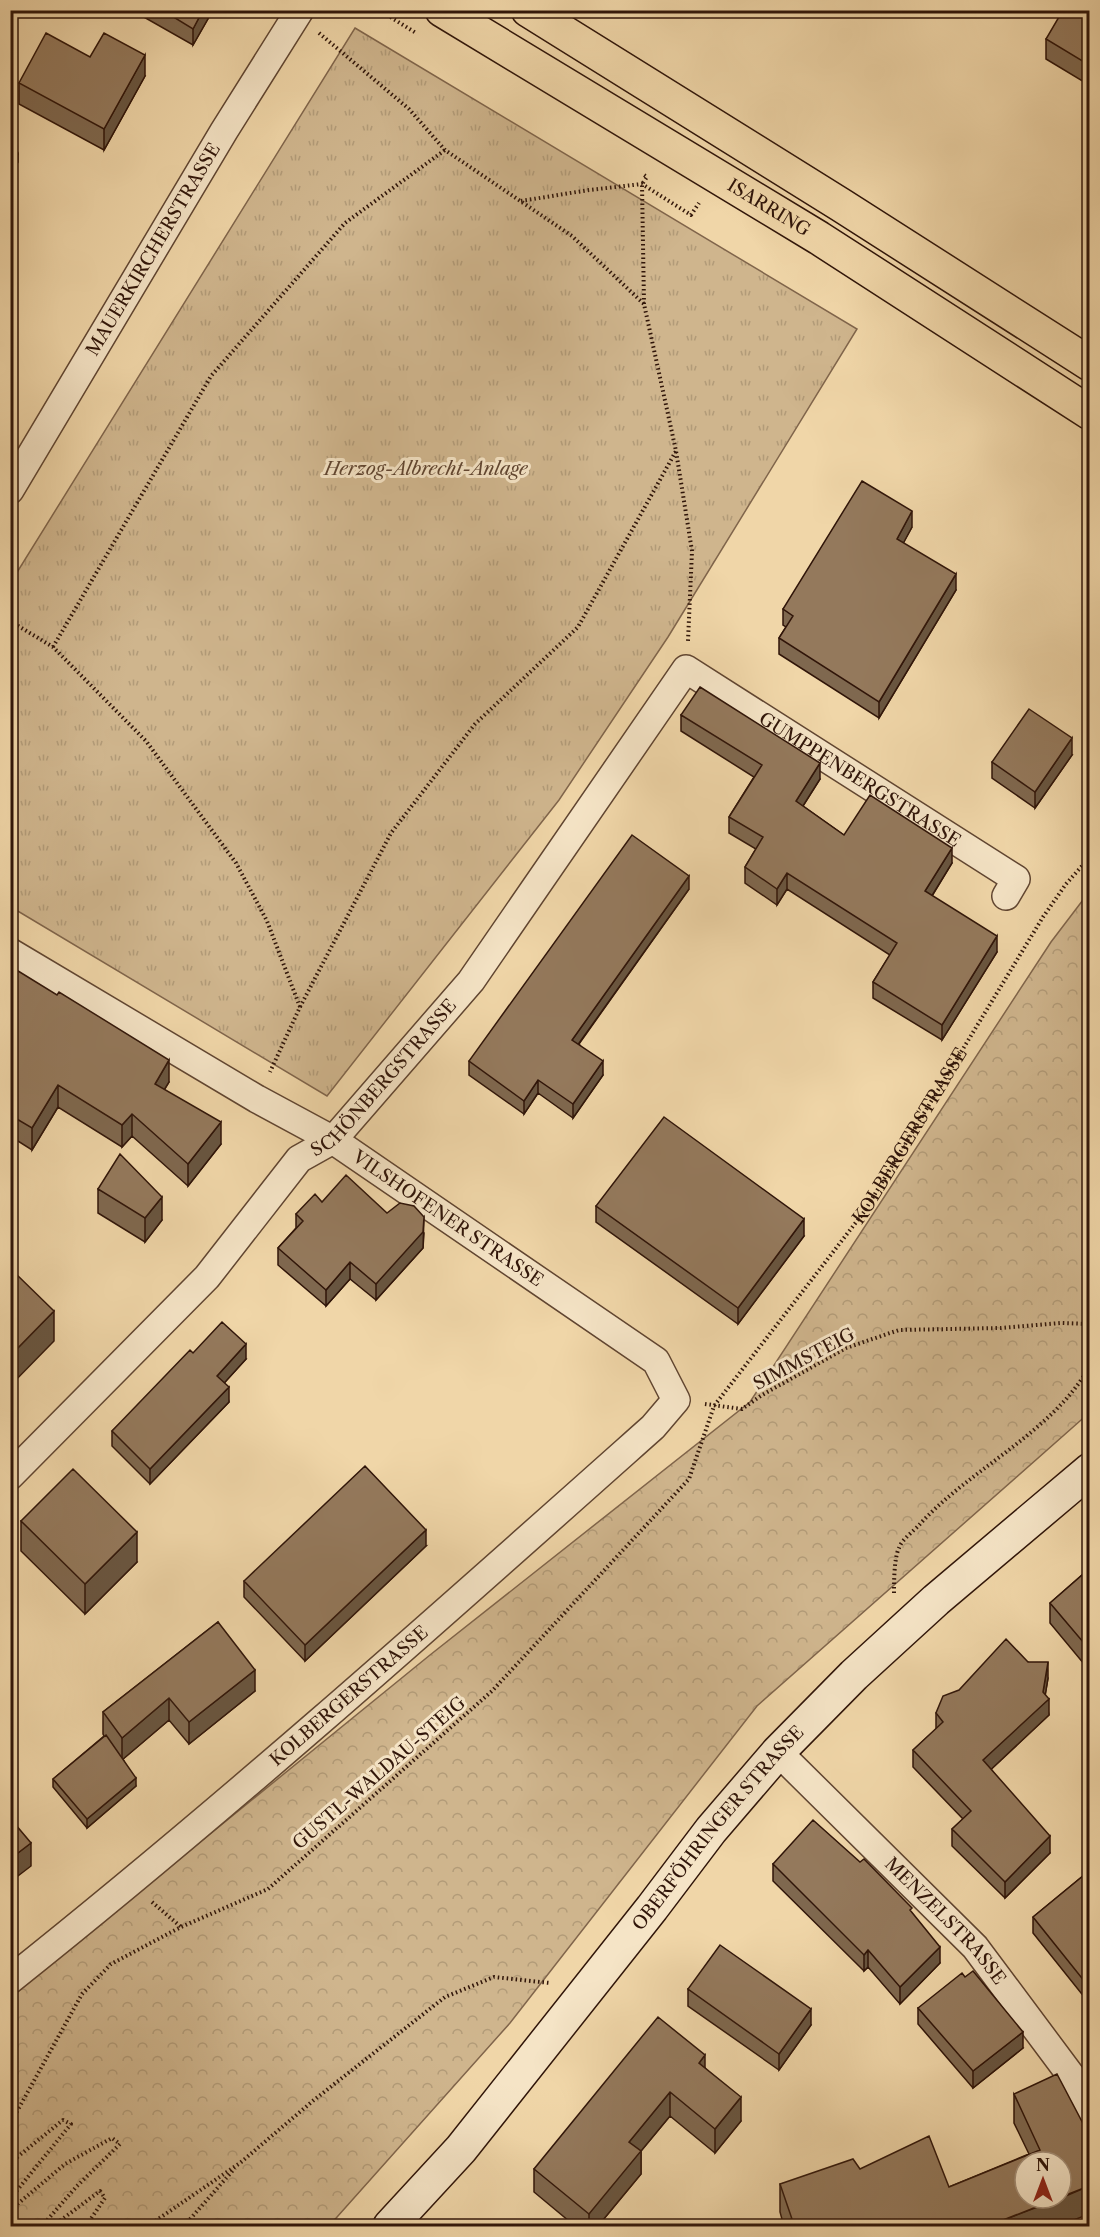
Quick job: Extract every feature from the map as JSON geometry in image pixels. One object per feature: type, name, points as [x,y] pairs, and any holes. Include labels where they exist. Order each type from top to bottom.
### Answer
[{"type":"highway","name":"ISARRING","points":[[442,10],[819,238],[1089,413]]},
{"type":"highway","points":[[528,10],[1089,363]]},
{"type":"main road","name":"OBERFÖHRINGER STRASSE","points":[[390,2226],[460,2149],[652,1908],[711,1830],[778,1752],[854,1675],[936,1600],[1089,1470]]},
{"type":"street","name":"MAUERKIRCHERSTRASSE","points":[[10,490],[224,131],[299,12]]},
{"type":"street","name":"GUMPPENBERGSTRASSE","points":[[686,669],[1016,879],[1006,896]]},
{"type":"street","name":"SCHÖNBERGSTRASSE","points":[[10,1476],[207,1277],[299,1159],[333,1140],[471,981],[686,669]]},
{"type":"street","name":"VILSHOFENER STRASSE","points":[[10,952],[257,1099],[333,1140],[656,1361],[676,1400]]},
{"type":"street","name":"KOLBERGERSTRASSE","points":[[10,1980],[131,1884],[417,1637],[653,1427],[676,1400]]},
{"type":"street","name":"MENZELSTRASSE","points":[[778,1752],[975,1947],[1075,2081],[1089,2109]]},
{"type":"path","points":[[379,10],[423,37]]},
{"type":"path","points":[[299,12],[409,109],[445,150],[572,236],[644,304]]},
{"type":"path","points":[[53,647],[211,376],[345,223],[445,150]]},
{"type":"path","points":[[520,201],[642,184],[691,215],[701,200]]},
{"type":"path","points":[[642,184],[644,304],[676,451],[692,551],[686,669]]},
{"type":"path","points":[[257,1099],[300,1007],[391,833],[475,724],[578,627],[676,451]]},
{"type":"path","points":[[10,621],[53,647],[146,741],[236,863],[267,921],[300,1007]]},
{"type":"path","name":"KOLBERGERSTRASSE","points":[[714,1406],[864,1212],[1043,917],[1089,856]]},
{"type":"path","name":"SIMMSTEIG","points":[[676,1400],[742,1408],[846,1348],[899,1330],[1001,1328],[1061,1323],[1089,1324]]},
{"type":"path","points":[[894,1594],[899,1547],[935,1508],[1050,1415],[1080,1382],[1089,1366]]},
{"type":"path","name":"GUSTL-WALDAU-STEIG","points":[[10,2124],[81,1994],[111,1964],[181,1927],[268,1889],[492,1691],[689,1479],[714,1406]]},
{"type":"path","points":[[131,1884],[181,1927]]},
{"type":"path","points":[[148,2226],[240,2163],[314,2100],[445,1997],[494,1977],[555,1984]]},
{"type":"path","points":[[10,2106],[19,2108]]},
{"type":"path","points":[[10,2163],[63,2120],[71,2124],[10,2199]]},
{"type":"path","points":[[10,2205],[14,2207],[65,2164],[111,2138],[120,2144],[77,2186],[42,2226]]},
{"type":"path","points":[[184,2226],[240,2163]]},
{"type":"path","points":[[53,2226],[99,2191],[105,2198],[86,2226]]},
{"type":"green space","name":"Herzog-Albrecht-Anlage","points":[[355,28],[857,329],[668,637],[559,800],[327,1096],[11,907],[11,582]]},
{"type":"green space","points":[[1089,892],[1089,1413],[757,1706],[510,2023],[329,2226],[11,2226],[11,1996],[430,1655],[750,1402],[1051,942]]},
{"type":"building","points":[[162,10],[203,10],[193,29]]},
{"type":"building","points":[[1063,10],[1089,10],[1089,65],[1046,39]]},
{"type":"building","points":[[46,33],[90,57],[104,33],[145,55],[104,129],[19,83]]},
{"type":"building","points":[[10,150],[18,154],[10,168]]},
{"type":"building","points":[[862,481],[912,511],[897,539],[956,574],[879,702],[779,638],[793,616],[783,609]]},
{"type":"building","points":[[700,687],[820,763],[796,801],[844,835],[870,795],[952,848],[925,891],[997,936],[942,1025],[873,982],[897,943],[787,873],[777,889],[745,867],[763,837],[729,817],[762,765],[681,715]]},
{"type":"building","points":[[1029,709],[1072,738],[1035,792],[992,762]]},
{"type":"building","points":[[632,835],[689,876],[572,1040],[603,1061],[573,1104],[538,1080],[524,1101],[469,1061]]},
{"type":"building","points":[[10,966],[57,995],[59,992],[169,1060],[155,1084],[221,1122],[188,1164],[132,1114],[122,1125],[58,1085],[32,1128],[10,1115]]},
{"type":"building","points":[[664,1117],[804,1219],[738,1308],[596,1206]]},
{"type":"building","points":[[120,1154],[162,1197],[145,1218],[98,1189]]},
{"type":"building","points":[[346,1175],[387,1213],[400,1203],[414,1206],[424,1217],[423,1232],[376,1284],[350,1262],[326,1290],[278,1248],[303,1221],[296,1214],[315,1194],[322,1202]]},
{"type":"building","points":[[14,1272],[54,1311],[10,1356],[10,1275]]},
{"type":"building","points":[[222,1322],[246,1344],[217,1376],[229,1387],[150,1469],[112,1431],[190,1350],[193,1353]]},
{"type":"building","points":[[365,1466],[426,1530],[305,1645],[244,1581]]},
{"type":"building","points":[[73,1469],[137,1532],[85,1584],[21,1521]]},
{"type":"building","points":[[1089,1569],[1089,1649],[1050,1603]]},
{"type":"building","points":[[218,1622],[255,1670],[189,1722],[169,1698],[122,1738],[103,1712]]},
{"type":"building","points":[[1006,1639],[1028,1662],[1048,1662],[1043,1692],[1049,1699],[983,1760],[1050,1836],[1005,1882],[952,1829],[971,1811],[913,1750],[943,1722],[936,1713],[943,1696],[959,1690]]},
{"type":"building","points":[[106,1735],[136,1778],[87,1819],[53,1779]]},
{"type":"building","points":[[10,1818],[31,1843],[10,1859]]},
{"type":"building","points":[[813,1820],[860,1862],[864,1859],[912,1908],[910,1910],[940,1947],[900,1987],[868,1950],[864,1955],[773,1864]]},
{"type":"building","points":[[1089,1871],[1089,1979],[1085,1982],[1033,1917]]},
{"type":"building","points":[[720,1945],[811,2009],[779,2054],[688,1989]]},
{"type":"building","points":[[973,1971],[1023,2032],[973,2071],[918,2008],[962,1973],[965,1977]]},
{"type":"building","points":[[658,2017],[705,2055],[699,2063],[741,2097],[715,2129],[670,2092],[629,2142],[641,2151],[589,2214],[534,2169]]},
{"type":"building","points":[[1057,2074],[1089,2135],[1089,2186],[1073,2192],[1073,2150],[1040,2150],[1014,2094]]},
{"type":"building","points":[[929,2136],[949,2187],[1013,2161],[1013,2210],[1029,2210],[988,2226],[771,2226],[792,2219],[780,2184],[853,2159],[860,2169]]}]
